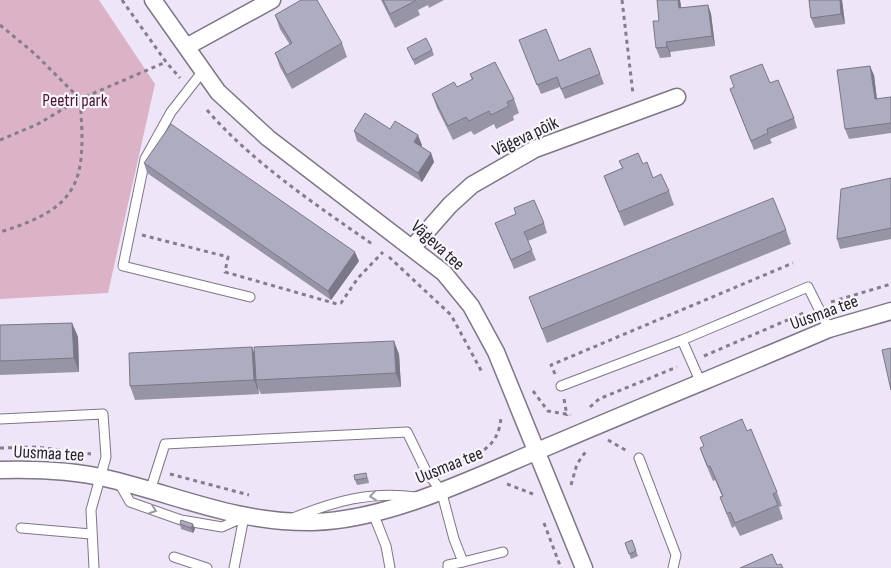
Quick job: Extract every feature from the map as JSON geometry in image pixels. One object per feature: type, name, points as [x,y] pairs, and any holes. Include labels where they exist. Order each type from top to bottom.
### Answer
[{"type":"street","name":"Vägeva tee","points":[[153,0],[218,92],[268,138],[412,246],[444,273],[471,306],[496,352],[584,568]]},
{"type":"street","points":[[186,47],[272,0]]},
{"type":"street","name":"Vägeva põik","points":[[412,246],[450,205],[472,185],[535,149],[678,97]]},
{"type":"street","name":"Uusmaa tee","points":[[0,470],[64,471],[102,477],[244,517],[315,522],[373,513],[421,498],[536,451],[598,433],[701,383],[829,329],[891,311]]},
{"type":"lane","points":[[203,72],[171,112],[145,159],[123,266],[250,297]]},
{"type":"lane","points":[[561,386],[682,340],[808,287],[829,329]]},
{"type":"lane","points":[[682,340],[701,383]]},
{"type":"lane","points":[[0,419],[103,414],[106,457],[102,477],[91,510],[94,568]]},
{"type":"lane","points":[[150,491],[165,444],[406,432],[427,473],[440,490],[454,539],[463,562]]},
{"type":"lane","points":[[639,458],[676,554],[673,568]]},
{"type":"lane","points":[[118,481],[130,502],[181,520],[222,527],[244,517]]},
{"type":"lane","points":[[284,521],[326,505],[366,496],[389,494],[421,498]]},
{"type":"lane","points":[[373,513],[386,546],[390,568]]},
{"type":"lane","points":[[234,568],[244,517]]},
{"type":"lane","points":[[21,528],[91,534]]},
{"type":"lane","points":[[448,568],[448,564],[503,552]]},
{"type":"lane","points":[[174,557],[207,568]]},
{"type":"path","points":[[122,0],[166,62],[220,125],[259,160],[383,252],[451,315],[487,382]]},
{"type":"path","points":[[622,0],[636,112]]},
{"type":"path","points":[[0,25],[36,54],[80,99],[84,147],[78,176],[68,196],[55,208],[32,222],[0,232]]},
{"type":"path","points":[[0,140],[38,124],[80,99],[166,62]]},
{"type":"path","points":[[130,231],[228,257],[225,272],[337,304],[341,303],[358,278],[383,252]]},
{"type":"path","points":[[567,416],[561,386],[551,365],[793,262]]},
{"type":"path","points":[[427,473],[472,456],[492,445],[501,428],[501,411]]},
{"type":"path","points":[[561,568],[544,525],[542,512],[575,498],[571,484],[577,464],[592,446],[598,433],[639,458]]},
{"type":"path","points":[[0,448],[38,447],[106,457]]},
{"type":"path","points":[[472,456],[479,474]]},
{"type":"path","points":[[157,470],[250,495]]},
{"type":"path","points":[[503,483],[530,492],[538,499]]},
{"type":"green space","name":"Peetri park","points":[[0,0],[99,0],[155,84],[108,293],[0,299]]},
{"type":"building","points":[[301,0],[317,0],[342,43],[287,75],[275,53],[292,43],[275,15]]},
{"type":"building","points":[[383,0],[415,0],[415,1],[390,14]]},
{"type":"building","points":[[657,0],[678,0],[679,8],[708,5],[712,36],[666,42],[667,47],[656,48],[653,21],[659,21]]},
{"type":"building","points":[[809,0],[840,0],[841,14],[811,18]]},
{"type":"building","points":[[546,29],[559,61],[590,48],[600,74],[561,89],[557,77],[537,85],[519,40]]},
{"type":"building","points":[[426,38],[432,50],[413,60],[407,48]]},
{"type":"building","points":[[495,62],[514,99],[507,102],[509,106],[491,115],[489,111],[469,121],[466,117],[448,126],[432,94],[454,82],[457,87],[473,79],[470,74]]},
{"type":"building","points":[[762,64],[770,83],[778,80],[794,118],[767,129],[768,133],[751,141],[730,89],[734,87],[730,76]]},
{"type":"building","points":[[870,66],[875,99],[891,97],[891,123],[845,129],[837,70]]},
{"type":"building","points":[[365,113],[390,129],[395,121],[418,135],[414,142],[431,153],[418,173],[354,131]]},
{"type":"building","points":[[171,124],[355,252],[328,291],[144,163]]},
{"type":"building","points":[[638,153],[643,164],[647,162],[653,178],[661,174],[669,191],[619,212],[604,176],[623,168],[619,161]]},
{"type":"building","points":[[891,178],[891,228],[837,239],[841,189]]},
{"type":"building","points":[[773,198],[786,230],[542,329],[529,297]]},
{"type":"building","points":[[534,200],[544,223],[524,232],[532,250],[511,260],[495,223],[516,214],[514,208]]},
{"type":"building","points":[[72,323],[74,358],[0,361],[0,325]]},
{"type":"building","points":[[394,341],[396,373],[256,380],[254,347]]},
{"type":"building","points":[[252,347],[254,380],[130,386],[129,353]]},
{"type":"building","points":[[891,348],[891,390],[882,350]]},
{"type":"building","points":[[742,419],[747,431],[751,429],[777,492],[773,494],[778,505],[735,523],[730,512],[727,514],[720,497],[723,496],[700,448],[704,446],[700,437]]},
{"type":"building","points":[[366,473],[367,478],[355,480],[354,475]]},
{"type":"building","points":[[181,520],[193,524],[191,528],[180,524]]},
{"type":"building","points":[[632,540],[636,551],[629,554],[625,543]]},
{"type":"building","points":[[772,554],[777,565],[781,564],[783,568],[740,568]]}]
